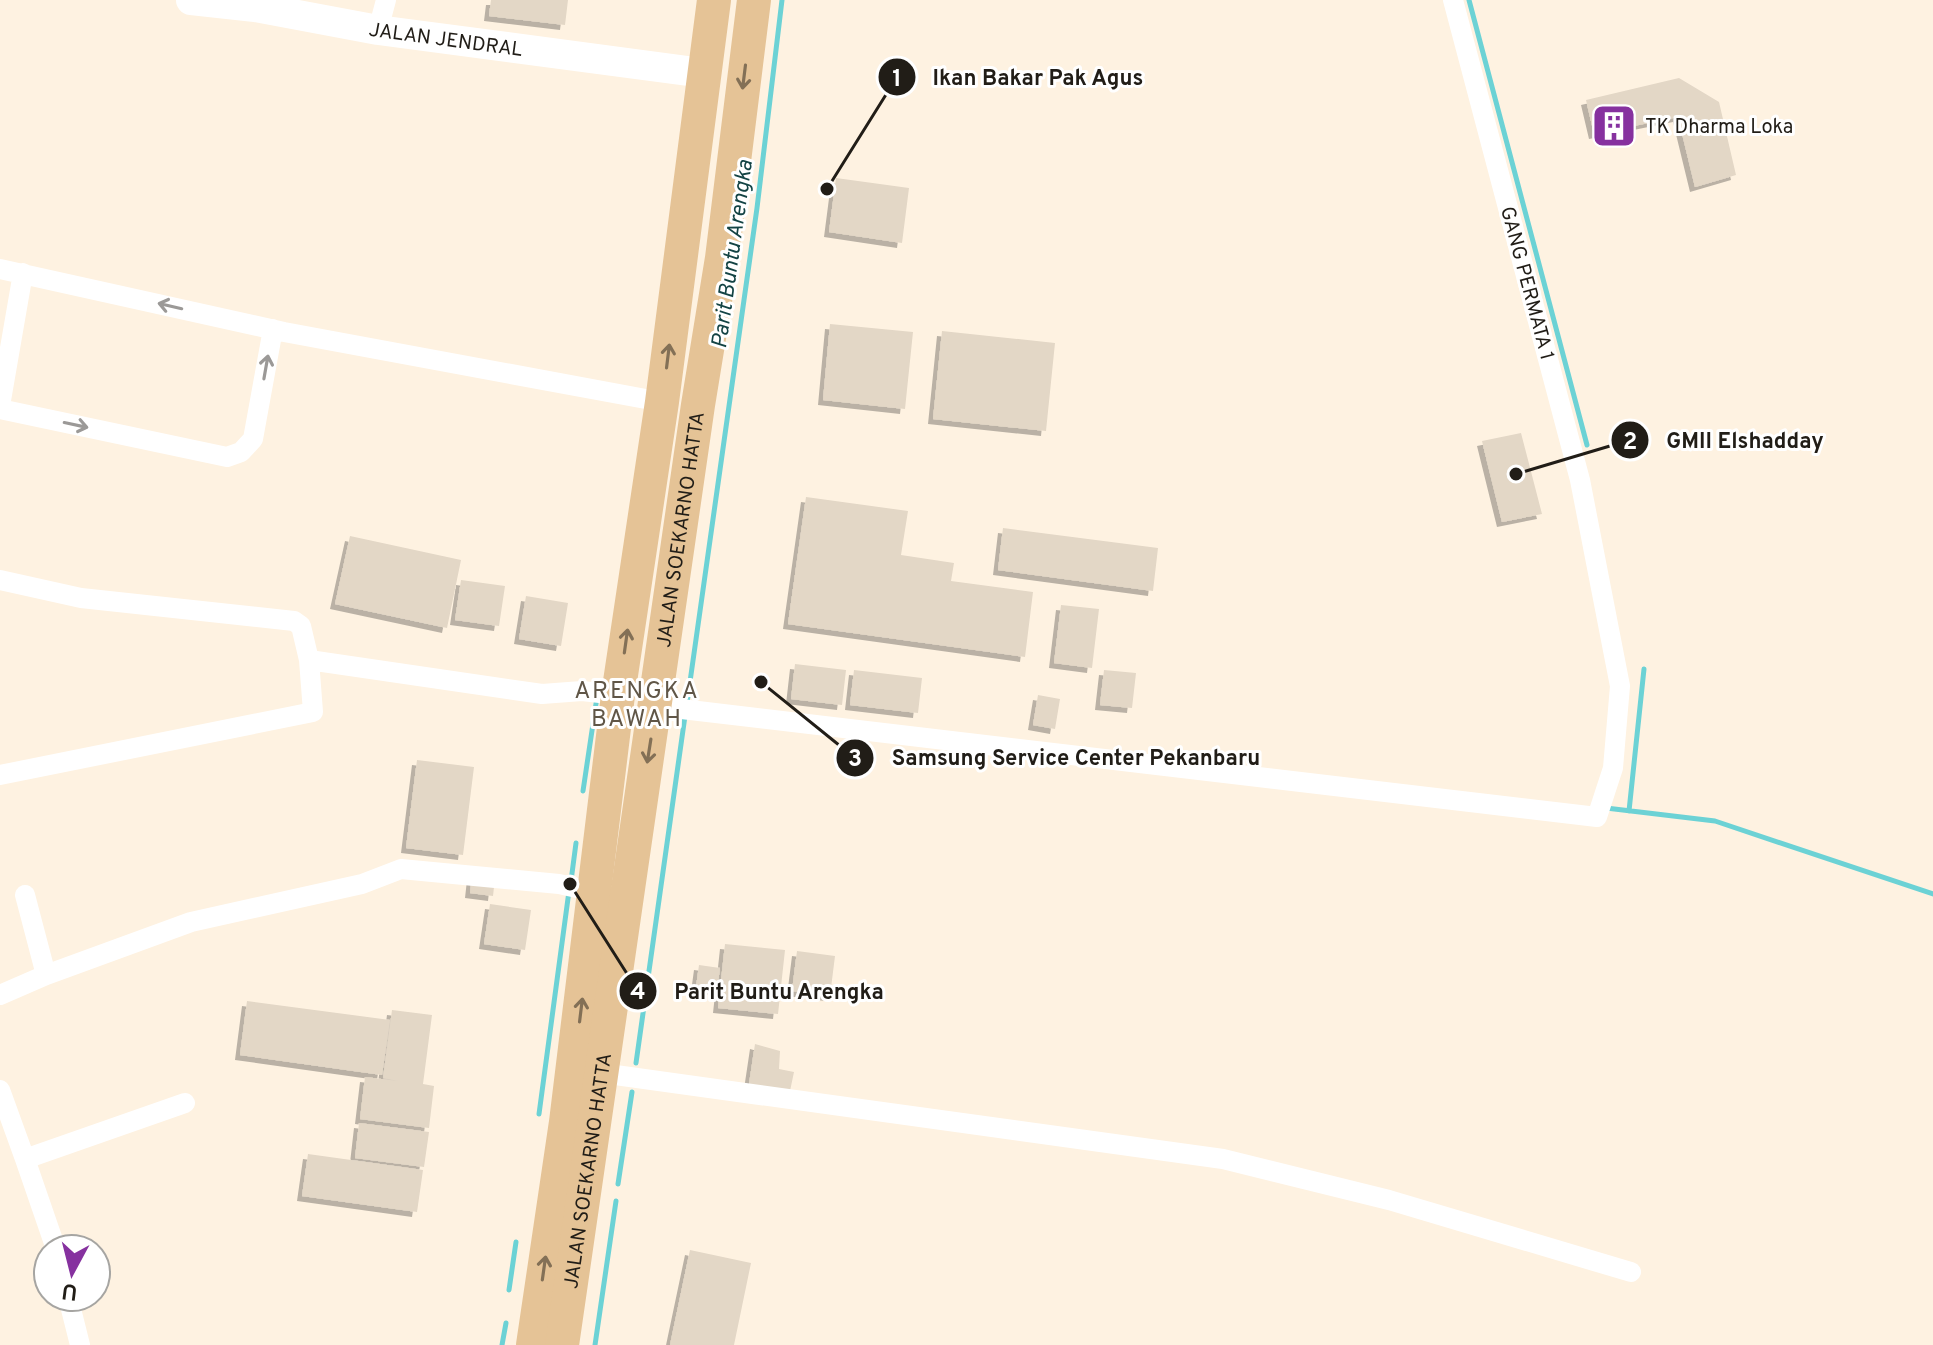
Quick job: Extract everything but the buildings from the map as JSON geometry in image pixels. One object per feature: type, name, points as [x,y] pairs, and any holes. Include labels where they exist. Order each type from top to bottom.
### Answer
[{"type":"main road","name":"JALAN JENDRAL","points":[[191,0],[256,4],[378,30],[691,72]]},
{"type":"main road","name":"JALAN SOEKARNO HATTA","points":[[533,1345],[566,1122],[610,694],[654,401],[691,72],[714,0]]},
{"type":"main road","name":"JALAN SOEKARNO HATTA","points":[[562,1345],[722,258],[754,0]]},
{"type":"street","points":[[378,30],[386,0]]},
{"type":"street","name":"GANG PERMATA 1","points":[[656,706],[1600,808],[1613,768],[1620,686],[1580,480],[1453,0]]},
{"type":"street","points":[[0,269],[273,329],[654,401]]},
{"type":"street","points":[[23,273],[0,407],[227,457],[241,452],[253,439],[273,329]]},
{"type":"street","points":[[0,580],[81,598],[294,621],[301,626],[309,660],[313,712],[2,775]]},
{"type":"street","points":[[309,660],[542,694],[557,691],[610,694]]},
{"type":"street","points":[[0,995],[191,922],[362,884],[401,869],[559,884],[589,890]]},
{"type":"street","points":[[25,895],[46,975]]},
{"type":"street","points":[[601,1073],[1223,1159],[1389,1200],[1631,1272]]},
{"type":"street","points":[[0,1090],[50,1233]]},
{"type":"street","points":[[25,1159],[185,1103]]},
{"type":"street","points":[[72,1313],[80,1345]]},
{"type":"waterway","name":"Parit Buntu Arengka","points":[[687,703],[757,208],[782,0]]},
{"type":"waterway","points":[[1469,0],[1587,445]]},
{"type":"waterway","points":[[1629,811],[1644,669]]},
{"type":"waterway","name":"Parit Buntu Arengka","points":[[583,791],[597,697]]},
{"type":"waterway","name":"Parit Buntu Arengka","points":[[636,1063],[685,716]]},
{"type":"waterway","points":[[1606,808],[1715,821],[1933,894]]},
{"type":"waterway","name":"Parit Buntu Arengka","points":[[571,881],[576,843]]},
{"type":"waterway","name":"Parit Buntu Arengka","points":[[539,1114],[569,891]]},
{"type":"waterway","name":"Parit Buntu Arengka","points":[[618,1184],[632,1092]]},
{"type":"waterway","name":"Parit Buntu Arengka","points":[[595,1345],[616,1201]]},
{"type":"waterway","name":"Parit Buntu Arengka","points":[[509,1290],[516,1242]]},
{"type":"waterway","name":"Parit Buntu Arengka","points":[[502,1345],[506,1323]]},
{"type":"place","name":"TK Dharma Loka","points":[[1614,126]]},
{"type":"place","name":"Ikan Bakar Pak Agus","points":[[827,189]]},
{"type":"place","name":"GMII Elshadday","points":[[1516,474]]},
{"type":"place","name":"Samsung Service Center Pekanbaru","points":[[761,682]]},
{"type":"place","name":"Parit Buntu Arengka","points":[[570,884]]},
{"type":"district","name":"ARENGKA BAWAH","points":[[637,704]]}]
